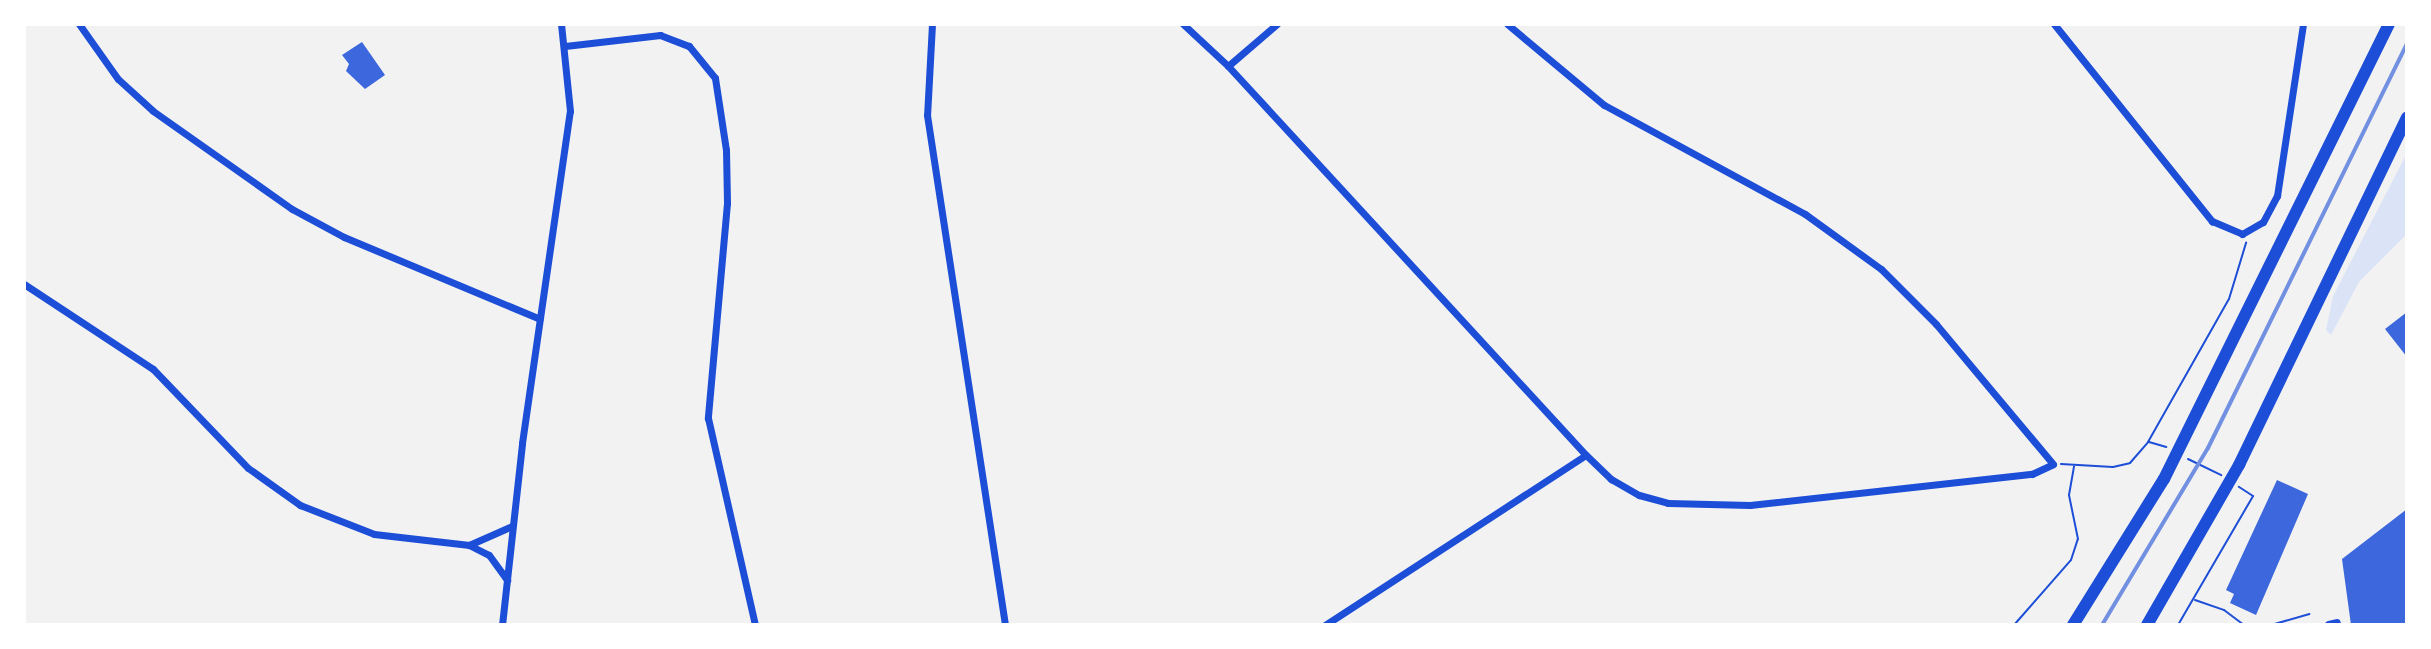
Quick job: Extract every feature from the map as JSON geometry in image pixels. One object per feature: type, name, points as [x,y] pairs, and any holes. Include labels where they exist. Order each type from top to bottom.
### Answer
[{"type":"highway","points":[[2073,625],[2164,479],[2389,24]]},
{"type":"highway","points":[[2147,625],[2239,465],[2407,118]]},
{"type":"street","points":[[79,24],[118,79],[153,111],[292,209],[344,237],[540,319]]},
{"type":"street","points":[[502,625],[512,526],[570,111],[561,24]]},
{"type":"street","points":[[932,24],[927,115],[1005,625]]},
{"type":"street","points":[[1183,24],[1228,66],[1586,455],[1611,479],[1639,495],[1710,506],[2032,474],[2053,464],[1936,324],[1881,269],[1805,214],[1604,105],[1507,24]]},
{"type":"street","points":[[1228,66],[1277,24]]},
{"type":"street","points":[[2054,24],[2212,221],[2242,234],[2263,222],[2277,196],[2303,24]]},
{"type":"street","points":[[565,46],[660,35],[689,46],[715,78],[726,150],[727,203],[708,418],[755,625]]},
{"type":"street","points":[[24,284],[153,369],[248,468],[300,505],[374,534],[469,545],[489,555],[507,580]]},
{"type":"street","points":[[1325,625],[1586,455]]},
{"type":"street","points":[[469,545],[512,526]]},
{"type":"path","points":[[2053,464],[2113,467],[2130,463],[2148,442],[2229,299],[2247,252],[2242,234]]},
{"type":"path","points":[[2148,442],[2172,454]]},
{"type":"path","points":[[2179,457],[2228,480]]},
{"type":"path","points":[[2014,625],[2071,560],[2078,539],[2069,495],[2075,465]]},
{"type":"path","points":[[2178,625],[2253,496],[2251,491],[2234,485]]},
{"type":"path","points":[[2194,600],[2224,610],[2244,625]]},
{"type":"path","points":[[2271,625],[2309,614]]},
{"type":"shaded area","points":[[2407,153],[2407,234],[2359,282],[2331,335],[2326,330],[2333,296]]},
{"type":"building","points":[[362,42],[385,75],[365,89],[346,71],[349,64],[342,55]]},
{"type":"building","points":[[2407,312],[2407,357],[2385,329]]},
{"type":"building","points":[[2277,480],[2308,494],[2256,615],[2230,603],[2234,594],[2226,590]]},
{"type":"building","points":[[2407,509],[2407,625],[2351,625],[2342,559]]},
{"type":"railway","points":[[2102,625],[2208,448],[2407,43]]}]
